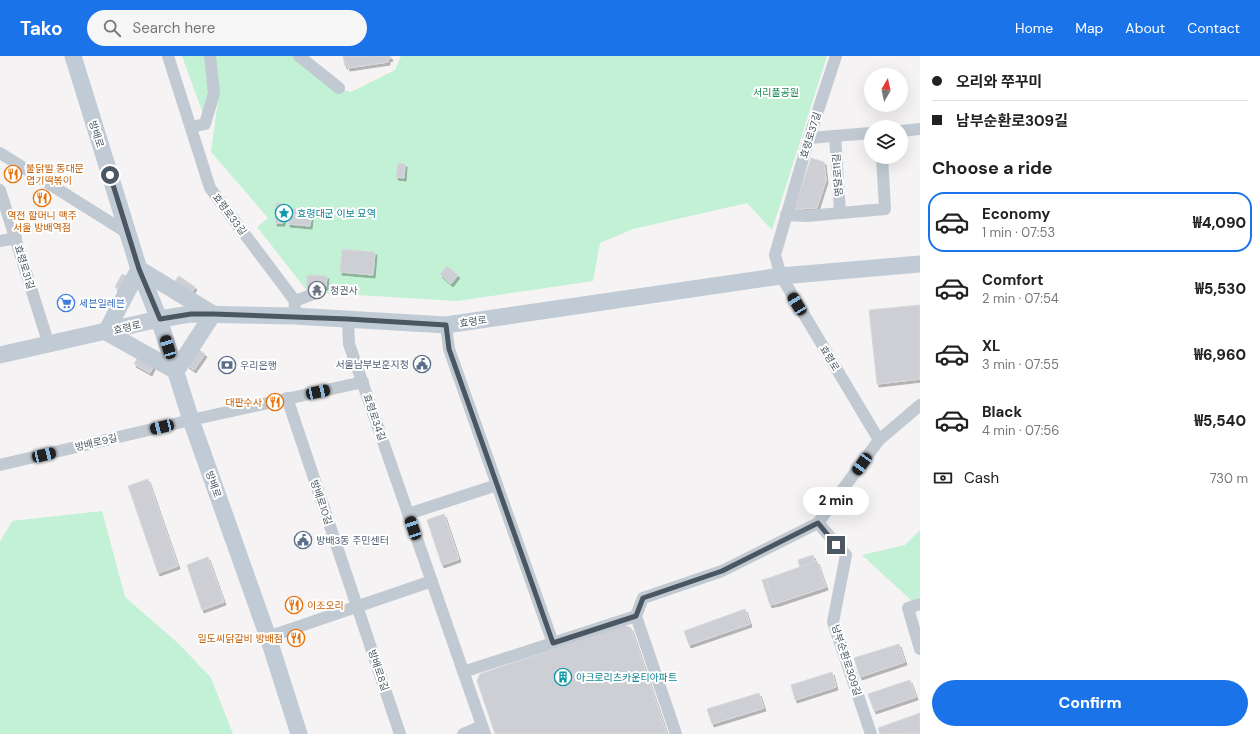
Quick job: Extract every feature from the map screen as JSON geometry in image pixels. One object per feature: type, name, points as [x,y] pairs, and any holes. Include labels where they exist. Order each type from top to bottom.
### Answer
[{"type":"main road","name":"방배로","points":[[73,56],[139,269],[160,319],[191,420],[268,637],[299,734]]},
{"type":"main road","name":"효령로","points":[[0,355],[160,319],[191,314],[213,314],[294,308],[348,319],[446,325],[781,276],[920,264]]},
{"type":"main road","points":[[139,269],[213,314],[176,371],[106,332],[139,269]]},
{"type":"street","name":"효령로33길","points":[[168,56],[210,188],[294,308]]},
{"type":"street","points":[[191,127],[205,124],[214,93],[210,56]]},
{"type":"street","points":[[298,56],[339,88]]},
{"type":"street","name":"효령로37길","points":[[781,276],[774,255],[809,138],[836,56]]},
{"type":"street","points":[[908,130],[920,129]]},
{"type":"street","points":[[809,138],[864,134]]},
{"type":"street","name":"명달로11길","points":[[835,136],[840,213]]},
{"type":"street","points":[[0,153],[129,234]]},
{"type":"street","points":[[786,215],[807,216],[885,209],[882,164]]},
{"type":"street","name":"효령로31길","points":[[0,190],[49,345]]},
{"type":"street","points":[[0,241],[16,238]]},
{"type":"street","name":"효령로","points":[[781,276],[879,440]]},
{"type":"street","points":[[294,308],[316,293],[317,290]]},
{"type":"street","name":"효령로34길","points":[[348,319],[349,344],[364,382],[483,730]]},
{"type":"street","points":[[446,325],[449,349],[553,643]]},
{"type":"street","points":[[191,420],[364,382]]},
{"type":"street","name":"방배로10길","points":[[287,398],[357,606]]},
{"type":"street","points":[[676,734],[636,616],[643,598],[722,571],[818,523],[879,440],[920,405]]},
{"type":"street","name":"방배로9길","points":[[0,465],[191,420]]},
{"type":"street","points":[[408,514],[498,485]]},
{"type":"street","name":"남부순환로309길","points":[[818,523],[846,556],[833,622],[871,734]]},
{"type":"street","points":[[268,637],[432,581]]},
{"type":"street","points":[[920,604],[908,608],[920,649]]},
{"type":"street","name":"방배로8길","points":[[357,606],[400,734]]},
{"type":"street","points":[[463,672],[636,616]]},
{"type":"street","points":[[463,734],[483,730]]},
{"type":"green space","points":[[182,56],[207,56],[211,78],[206,110],[202,111]]},
{"type":"green space","name":"서리풀공원","points":[[212,56],[294,56],[336,88],[351,92],[395,70],[401,56],[827,56],[772,230],[747,203],[633,229],[600,243],[593,281],[457,301],[308,292],[257,227],[268,218],[211,152],[219,93]]},
{"type":"green space","points":[[102,511],[125,597],[180,645],[211,678],[233,734],[0,734],[0,542],[12,521]]},
{"type":"green space","points":[[920,530],[920,597],[912,601],[862,555],[905,545]]},
{"type":"building","points":[[343,56],[390,56],[391,58],[388,59],[388,62],[348,68],[347,65],[345,66]]},
{"type":"building","points":[[811,158],[824,162],[826,180],[817,208],[794,209]]},
{"type":"building","points":[[398,163],[405,164],[404,178],[396,177]]},
{"type":"building","points":[[276,203],[284,204],[283,223],[275,223]]},
{"type":"building","points":[[290,208],[312,211],[310,226],[288,224]]},
{"type":"building","points":[[342,249],[375,252],[373,275],[340,272]]},
{"type":"building","points":[[447,266],[458,275],[451,284],[440,274]]},
{"type":"building","points":[[122,274],[129,277],[121,291],[115,287]]},
{"type":"building","points":[[307,275],[327,276],[326,287],[307,287]]},
{"type":"building","points":[[179,276],[195,287],[191,293],[175,281]]},
{"type":"building","points":[[920,305],[920,379],[877,384],[869,310]]},
{"type":"building","points":[[198,349],[205,354],[194,370],[187,365]]},
{"type":"building","points":[[138,357],[154,365],[150,373],[134,364]]},
{"type":"building","points":[[148,479],[178,566],[158,573],[128,486]]},
{"type":"building","points":[[444,514],[459,559],[442,565],[427,520]]},
{"type":"building","points":[[813,555],[823,588],[770,605],[762,580],[800,569],[798,560]]},
{"type":"building","points":[[208,557],[224,602],[202,610],[187,565]]},
{"type":"building","points":[[817,561],[826,587],[775,604],[766,579]]},
{"type":"building","points":[[745,609],[750,624],[689,645],[684,631]]},
{"type":"building","name":"아크로리츠카운티아파트","points":[[624,625],[631,628],[667,734],[495,734],[477,681],[480,674]]},
{"type":"building","points":[[899,644],[905,662],[860,677],[854,658]]},
{"type":"building","points":[[832,672],[836,687],[795,700],[791,685]]},
{"type":"building","points":[[910,680],[916,697],[874,711],[868,694]]},
{"type":"building","points":[[759,693],[764,708],[712,724],[707,709]]},
{"type":"building","points":[[920,713],[920,733],[880,734],[878,728]]},
{"type":"place","name":"불닭발 동대문 엽기떡볶이","points":[[13,174]]},
{"type":"place","name":"역전 할머니 맥주 서울 방배역점","points":[[42,198]]},
{"type":"place","name":"효령대군 이보 묘역","points":[[284,213]]},
{"type":"place","name":"청권사","points":[[317,290]]},
{"type":"place","name":"세븐일레븐","points":[[66,303]]},
{"type":"place","name":"서울남부보훈지청","points":[[422,364]]},
{"type":"place","name":"우리은행","points":[[227,365]]},
{"type":"place","name":"대판수사","points":[[275,402]]},
{"type":"place","name":"방배3동 주민센터","points":[[303,540]]},
{"type":"place","name":"이조오리","points":[[294,605]]},
{"type":"place","name":"일도씨닭갈비 방배점","points":[[296,638]]},
{"type":"place","name":"아크로리츠카운티아파트","points":[[563,677]]},
{"type":"route","points":[[110,175],[139,269],[160,319],[191,314],[213,314],[294,316],[446,325],[449,349],[553,643],[636,616],[643,598],[722,571],[818,523],[836,545]]}]
